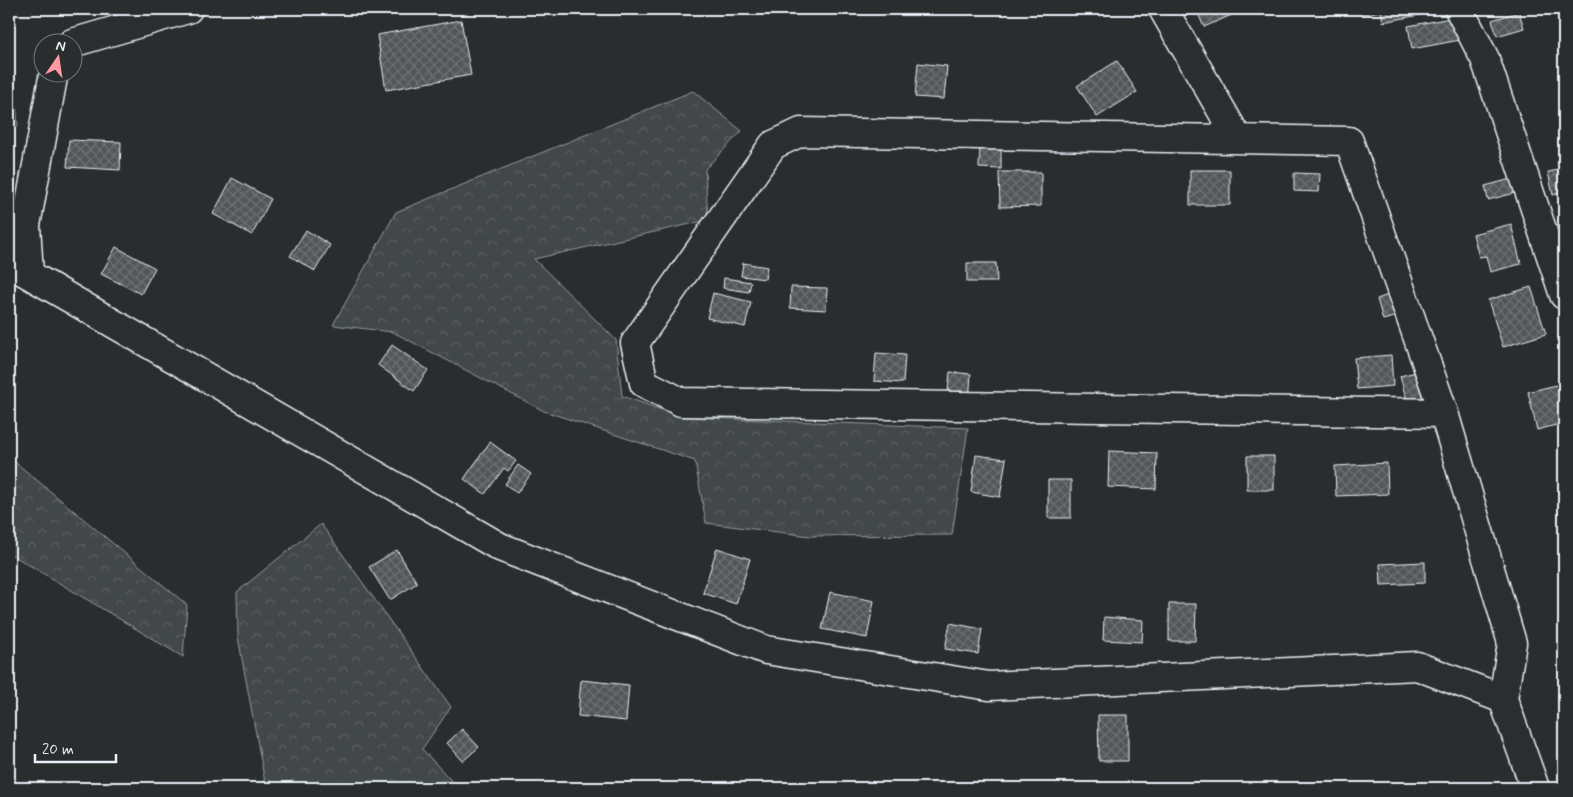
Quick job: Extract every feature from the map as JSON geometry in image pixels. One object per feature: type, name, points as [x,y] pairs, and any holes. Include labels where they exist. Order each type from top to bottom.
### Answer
[{"type":"street","points":[[82,40],[188,9]]},
{"type":"street","points":[[1163,9],[1238,139]]},
{"type":"street","points":[[1459,9],[1485,59],[1564,295]]},
{"type":"street","points":[[52,82],[19,268],[500,547],[766,650],[989,686],[1417,666],[1503,699]]},
{"type":"street","points":[[1444,413],[681,402],[644,384],[635,344],[773,145],[801,132],[1349,141],[1444,413],[1512,643],[1503,699],[1535,788]]},
{"type":"green space","points":[[9,9],[18,127],[9,129]]},
{"type":"green space","points":[[693,91],[742,131],[705,169],[708,220],[534,259],[616,340],[622,396],[683,417],[968,428],[952,535],[810,536],[706,523],[695,461],[544,411],[393,332],[333,325],[396,212]]},
{"type":"green space","points":[[9,457],[187,605],[183,657],[9,553]]},
{"type":"green space","points":[[321,524],[451,707],[422,749],[458,788],[266,788],[238,637],[237,592]]},
{"type":"building","points":[[1196,9],[1243,9],[1243,10],[1204,27]]},
{"type":"building","points":[[1362,9],[1429,9],[1430,13],[1383,22],[1381,11],[1363,14]]},
{"type":"building","points":[[1519,12],[1524,28],[1497,36],[1492,20]]},
{"type":"building","points":[[1456,17],[1460,40],[1412,49],[1408,26]]},
{"type":"building","points":[[461,20],[471,75],[386,90],[377,35]]},
{"type":"building","points":[[1117,61],[1137,92],[1097,117],[1077,86]]},
{"type":"building","points":[[918,63],[947,66],[944,99],[915,97]]},
{"type":"building","points":[[69,140],[121,142],[120,170],[67,167]]},
{"type":"building","points":[[980,147],[1001,148],[1001,169],[979,168]]},
{"type":"building","points":[[1564,169],[1564,192],[1553,195],[1548,172]]},
{"type":"building","points":[[1190,170],[1230,170],[1230,205],[1190,205]]},
{"type":"building","points":[[999,172],[1041,172],[1041,206],[1000,207]]},
{"type":"building","points":[[1294,173],[1320,174],[1319,192],[1294,191]]},
{"type":"building","points":[[232,178],[271,199],[252,235],[213,214]]},
{"type":"building","points":[[1511,179],[1515,193],[1488,200],[1485,186]]},
{"type":"building","points":[[1511,224],[1521,264],[1490,272],[1486,256],[1479,257],[1473,234]]},
{"type":"building","points":[[306,230],[330,245],[315,271],[290,256]]},
{"type":"building","points":[[116,247],[155,268],[141,294],[101,274]]},
{"type":"building","points":[[743,263],[767,267],[765,279],[741,276]]},
{"type":"building","points":[[967,263],[996,263],[997,282],[967,282]]},
{"type":"building","points":[[724,278],[751,282],[749,292],[723,288]]},
{"type":"building","points":[[791,287],[827,288],[826,310],[790,308]]},
{"type":"building","points":[[1531,287],[1546,334],[1503,347],[1488,300]]},
{"type":"building","points":[[713,293],[751,302],[745,327],[707,318]]},
{"type":"building","points":[[1391,294],[1397,316],[1383,320],[1377,299]]},
{"type":"building","points":[[392,345],[428,370],[414,391],[378,365]]},
{"type":"building","points":[[876,353],[905,355],[903,383],[874,381]]},
{"type":"building","points":[[1391,355],[1393,386],[1357,389],[1354,358]]},
{"type":"building","points":[[950,372],[971,374],[969,402],[947,401]]},
{"type":"building","points":[[1416,372],[1424,402],[1406,398],[1400,376]]},
{"type":"building","points":[[1564,383],[1564,423],[1537,430],[1528,392]]},
{"type":"building","points":[[490,442],[516,461],[508,471],[504,468],[485,494],[464,479]]},
{"type":"building","points":[[1109,451],[1157,453],[1156,489],[1108,487]]},
{"type":"building","points":[[976,455],[1006,459],[1000,497],[971,492]]},
{"type":"building","points":[[1247,456],[1274,456],[1274,490],[1247,490]]},
{"type":"building","points":[[1387,463],[1388,494],[1336,496],[1335,466]]},
{"type":"building","points":[[518,465],[531,474],[517,493],[505,484]]},
{"type":"building","points":[[1048,480],[1071,480],[1071,518],[1048,518]]},
{"type":"building","points":[[717,548],[750,559],[736,604],[703,593]]},
{"type":"building","points":[[397,550],[417,583],[390,600],[369,567]]},
{"type":"building","points":[[1425,562],[1425,583],[1381,585],[1380,564]]},
{"type":"building","points":[[830,592],[874,601],[867,638],[822,629]]},
{"type":"building","points":[[1169,604],[1196,604],[1195,641],[1169,641]]},
{"type":"building","points":[[1104,617],[1143,620],[1142,642],[1103,640]]},
{"type":"building","points":[[950,623],[982,629],[978,654],[945,649]]},
{"type":"building","points":[[581,680],[629,685],[626,721],[578,716]]},
{"type":"building","points":[[1098,715],[1128,715],[1128,761],[1099,761]]},
{"type":"building","points":[[462,729],[479,747],[463,761],[447,743]]}]
